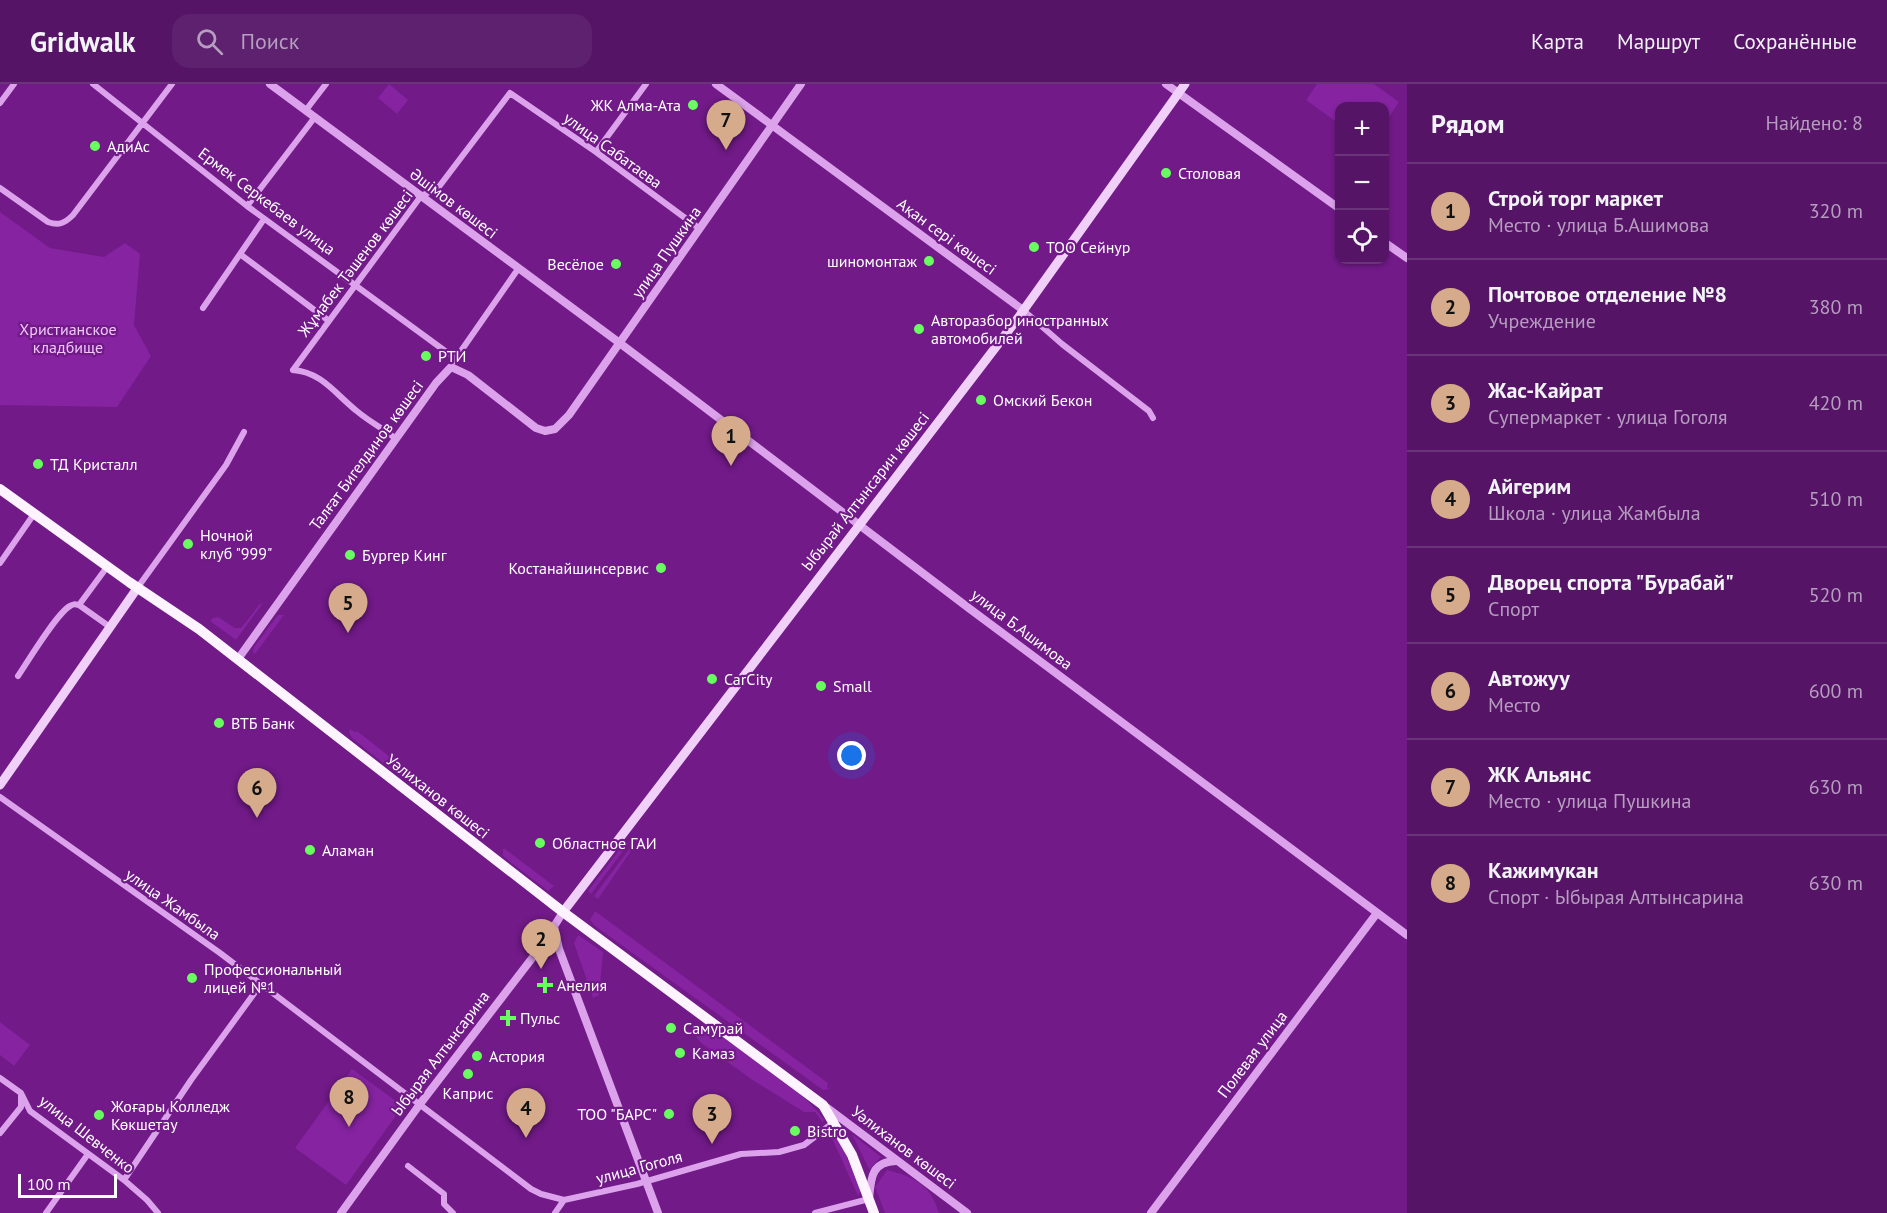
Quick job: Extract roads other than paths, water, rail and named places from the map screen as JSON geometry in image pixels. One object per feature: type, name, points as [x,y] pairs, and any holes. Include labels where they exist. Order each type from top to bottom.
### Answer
[{"type":"highway","points":[[0,488],[141,582]]},
{"type":"highway","name":"Уәлиханов көшесі","points":[[0,488],[107,567],[141,582],[416,800],[823,1105],[852,1155],[874,1213]]},
{"type":"main road","name":"Ыбырай Алтынсарин көшесі","points":[[563,912],[1023,310],[1185,84]]},
{"type":"main road","points":[[0,785],[141,582]]},
{"type":"street","points":[[0,103],[14,84]]},
{"type":"street","name":"Ермек Серкебаев улица","points":[[93,84],[247,207],[355,287],[531,426],[540,430],[549,430]]},
{"type":"street","points":[[0,188],[48,222],[56,225],[65,222],[73,215],[172,84]]},
{"type":"street","name":"Әшімов көшесі","points":[[270,84],[518,270],[621,344]]},
{"type":"street","points":[[306,110],[326,84]]},
{"type":"street","points":[[596,152],[646,84]]},
{"type":"street","name":"Ақан сері көшесі","points":[[716,84],[1023,310],[1062,344],[1149,411],[1153,417]]},
{"type":"street","name":"улица Пушкина","points":[[549,430],[555,429],[564,422],[621,344],[801,84]]},
{"type":"street","points":[[1166,84],[1335,205]]},
{"type":"street","name":"улица Сабатаева","points":[[510,93],[596,152],[700,229]]},
{"type":"street","name":"Жұмабек Тәшенов көшесі","points":[[396,439],[358,412],[321,378],[308,372],[293,370],[421,196],[438,188],[510,93]]},
{"type":"street","points":[[247,207],[315,117]]},
{"type":"street","points":[[203,308],[264,219]]},
{"type":"street","points":[[1389,245],[1407,258]]},
{"type":"street","points":[[240,254],[329,321]]},
{"type":"street","name":"Талғат Бигелдинов көшесі","points":[[238,659],[518,270]]},
{"type":"street","name":"улица Б.Ашимова","points":[[621,344],[1407,935]]},
{"type":"street","points":[[141,582],[226,465],[244,432]]},
{"type":"street","points":[[0,563],[34,514]]},
{"type":"street","points":[[79,605],[107,567]]},
{"type":"street","points":[[18,675],[68,606],[79,605],[110,627]]},
{"type":"street","name":"улица Жамбыла","points":[[0,797],[261,984],[531,1189],[564,1200]]},
{"type":"street","name":"Ыбырая Алтынсарина","points":[[341,1213],[563,912]]},
{"type":"street","name":"Полевая улица","points":[[1151,1213],[1377,913]]},
{"type":"street","points":[[554,926],[559,949],[657,1213]]},
{"type":"street","points":[[124,1180],[191,1080],[261,984]]},
{"type":"street","name":"улица Шевченко","points":[[0,1078],[21,1093],[30,1111],[124,1180],[158,1213]]},
{"type":"street","points":[[0,1133],[21,1107],[21,1093]]},
{"type":"street","name":"Уәлиханов көшесі","points":[[823,1105],[967,1213]]},
{"type":"street","name":"улица Гоголя","points":[[564,1200],[741,1154],[779,1152],[804,1145],[834,1122]]},
{"type":"street","points":[[46,1213],[88,1154]]},
{"type":"street","points":[[815,1213],[869,1199],[870,1179],[875,1170],[884,1162],[896,1161]]},
{"type":"street","points":[[408,1166],[444,1194],[445,1206],[453,1213]]},
{"type":"street","points":[[555,1213],[564,1200]]},
{"type":"place","name":"ЖК Алма-Ата","points":[[693,105]]},
{"type":"place","name":"АдиАс","points":[[95,146]]},
{"type":"place","name":"ЖК Альянс","points":[[726,150]]},
{"type":"place","name":"Столовая","points":[[1166,173]]},
{"type":"place","name":"ТОО Сейнур","points":[[1034,247]]},
{"type":"place","name":"шиномонтаж","points":[[929,261]]},
{"type":"place","name":"Весёлое","points":[[616,264]]},
{"type":"place","name":"Авторазбор иностранных автомобилей","points":[[919,329]]},
{"type":"place","name":"РТИ","points":[[426,356]]},
{"type":"place","name":"Омский Бекон","points":[[981,400]]},
{"type":"place","name":"ТД Кристалл","points":[[38,464]]},
{"type":"place","name":"Строй торг маркет","points":[[731,466]]},
{"type":"place","name":"Ночной клуб \"999\"","points":[[188,544]]},
{"type":"place","name":"Бургер Кинг","points":[[350,555]]},
{"type":"place","name":"Костанайшинсервис","points":[[661,568]]},
{"type":"place","name":"Дворец спорта \"Бурабай\"","points":[[348,633]]},
{"type":"place","name":"CarCity","points":[[712,679]]},
{"type":"place","name":"Small","points":[[821,686]]},
{"type":"place","name":"ВТБ Банк","points":[[219,723]]},
{"type":"place","name":"Автожуу","points":[[257,818]]},
{"type":"place","name":"Областное ГАИ","points":[[540,843]]},
{"type":"place","name":"Аламан","points":[[310,850]]},
{"type":"place","name":"Почтовое отделение №8","points":[[541,969]]},
{"type":"place","name":"Профессиональный лицей №1","points":[[192,978]]},
{"type":"place","name":"Анелия","points":[[545,985]]},
{"type":"place","name":"Пульс","points":[[508,1018]]},
{"type":"place","name":"Самурай","points":[[671,1028]]},
{"type":"place","name":"Камаз","points":[[680,1053]]},
{"type":"place","name":"Астория","points":[[477,1056]]},
{"type":"place","name":"Каприс","points":[[468,1074]]},
{"type":"place","name":"ТОО \"БАРС\"","points":[[669,1114]]},
{"type":"place","name":"Жоғары Колледж Көкшетау","points":[[99,1115]]},
{"type":"place","name":"Кажимукан","points":[[349,1127]]},
{"type":"place","name":"Bistro","points":[[795,1131]]},
{"type":"place","name":"Айгерим","points":[[526,1138]]},
{"type":"place","name":"Жас-Кайрат","points":[[712,1144]]},
{"type":"park label","name":"Христианское кладбище","points":[[68,338]]}]
